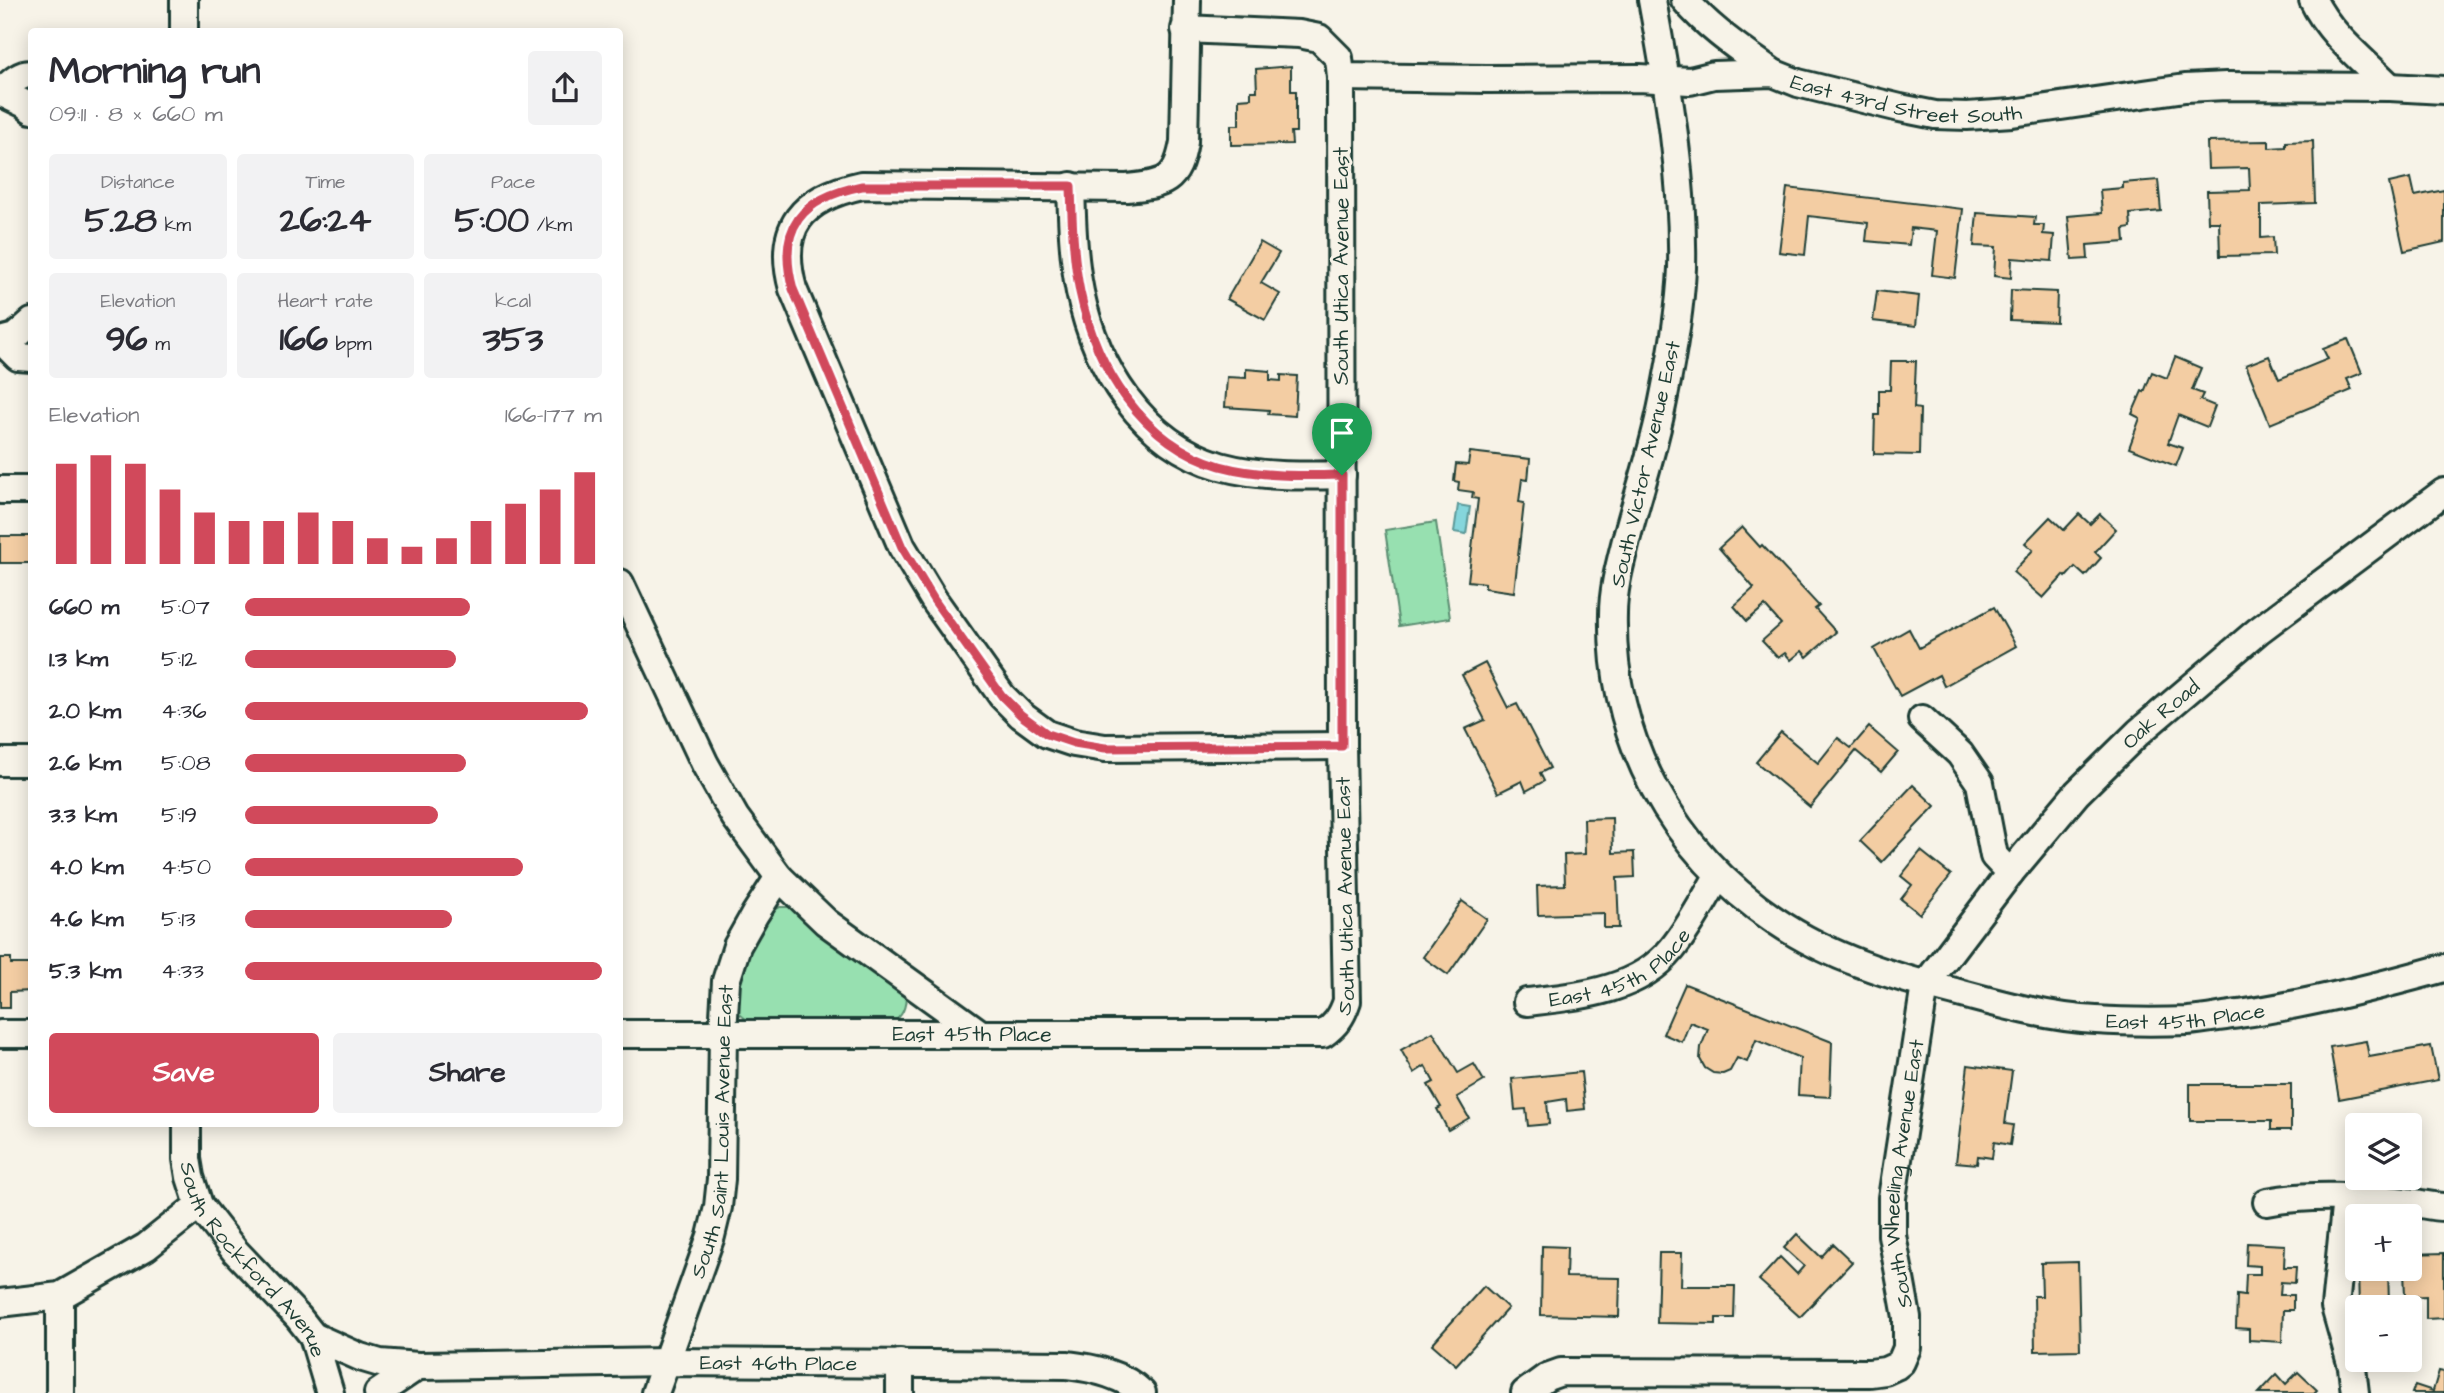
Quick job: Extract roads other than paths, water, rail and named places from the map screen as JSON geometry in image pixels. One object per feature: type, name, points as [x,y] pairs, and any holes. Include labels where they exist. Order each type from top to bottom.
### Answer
[{"type":"street","points":[[184,0],[184,28]]},
{"type":"street","points":[[1187,0],[1184,142],[1181,163],[1174,175],[1164,182],[1127,188],[862,186],[843,189],[810,205],[798,219],[791,234],[787,269],[793,289],[902,547],[934,600],[1002,696],[1021,715],[1047,734],[1074,743],[1105,748],[1342,746]]},
{"type":"street","name":"South Victor Avenue East","points":[[1652,0],[1666,80],[1681,199],[1682,269],[1677,325],[1662,407],[1618,572],[1613,613],[1619,687],[1643,765],[1662,806],[1718,876],[1778,922],[1815,943],[1870,967],[1924,985]]},
{"type":"street","points":[[1685,0],[1734,45],[1773,73]]},
{"type":"street","points":[[2314,0],[2319,12],[2344,41],[2390,87]]},
{"type":"street","points":[[1185,29],[1299,34],[1319,38],[1339,58],[1341,76]]},
{"type":"street","name":"East 43rd Street South","points":[[1341,76],[1639,78],[1690,81],[1714,75],[1773,73],[1798,83],[1900,108],[1935,115],[1967,116],[2012,113],[2185,88],[2390,87],[2444,90]]},
{"type":"street","points":[[28,74],[15,80],[1,92],[28,107]]},
{"type":"street","name":"South Utica Avenue East","points":[[1322,1034],[1342,1016],[1347,1001],[1342,746],[1341,76]]},
{"type":"street","points":[[1071,186],[1073,242],[1080,292],[1094,339],[1109,374],[1132,407],[1158,435],[1181,450],[1219,466],[1268,475],[1342,475]]},
{"type":"street","points":[[1,341],[15,337],[28,326]]},
{"type":"street","points":[[1,341],[18,357],[28,358]]},
{"type":"street","points":[[0,490],[28,490]]},
{"type":"street","name":"Oak Road","points":[[1924,985],[2010,873],[2077,793],[2158,715],[2258,631],[2444,492]]},
{"type":"street","points":[[623,589],[705,764],[735,817],[779,877],[826,922],[981,1034]]},
{"type":"street","points":[[1922,719],[1961,754],[1980,783],[1994,856],[2010,873]]},
{"type":"street","points":[[0,762],[28,762]]},
{"type":"street","name":"East 45th Place","points":[[1527,1002],[1619,986],[1644,973],[1670,951],[1688,928],[1718,876]]},
{"type":"street","name":"South Saint Louis Avenue East","points":[[656,1393],[711,1236],[718,1207],[726,981],[737,946],[779,877]]},
{"type":"street","name":"East 45th Place","points":[[1924,985],[2036,1011],[2092,1020],[2192,1021],[2340,996],[2444,968]]},
{"type":"street","name":"South Wheeling Avenue East","points":[[1789,1382],[1885,1371],[1900,1362],[1907,1348],[1907,1317],[1892,1235],[1892,1198],[1924,985]]},
{"type":"street","points":[[0,1034],[28,1034]]},
{"type":"street","name":"East 45th Place","points":[[623,1034],[1322,1034]]},
{"type":"street","name":"South Rockford Avenue","points":[[187,1127],[187,1159],[199,1205],[219,1233],[313,1336],[330,1393]]},
{"type":"street","points":[[2267,1202],[2298,1196],[2444,1207]]},
{"type":"street","points":[[2346,1198],[2335,1307],[2352,1367],[2355,1393]]},
{"type":"street","points":[[0,1303],[60,1296],[146,1247],[199,1205]]},
{"type":"street","points":[[60,1296],[60,1393]]},
{"type":"street","name":"East 46th Place","points":[[313,1336],[380,1363],[418,1366],[667,1362],[1067,1365],[1090,1368],[1139,1390]]},
{"type":"street","points":[[900,1363],[900,1393]]},
{"type":"street","points":[[378,1393],[418,1366]]},
{"type":"street","points":[[1527,1391],[1547,1377],[1561,1372],[1789,1382]]},
{"type":"water","points":[[1458,505],[1470,507],[1466,534],[1454,532]]}]
